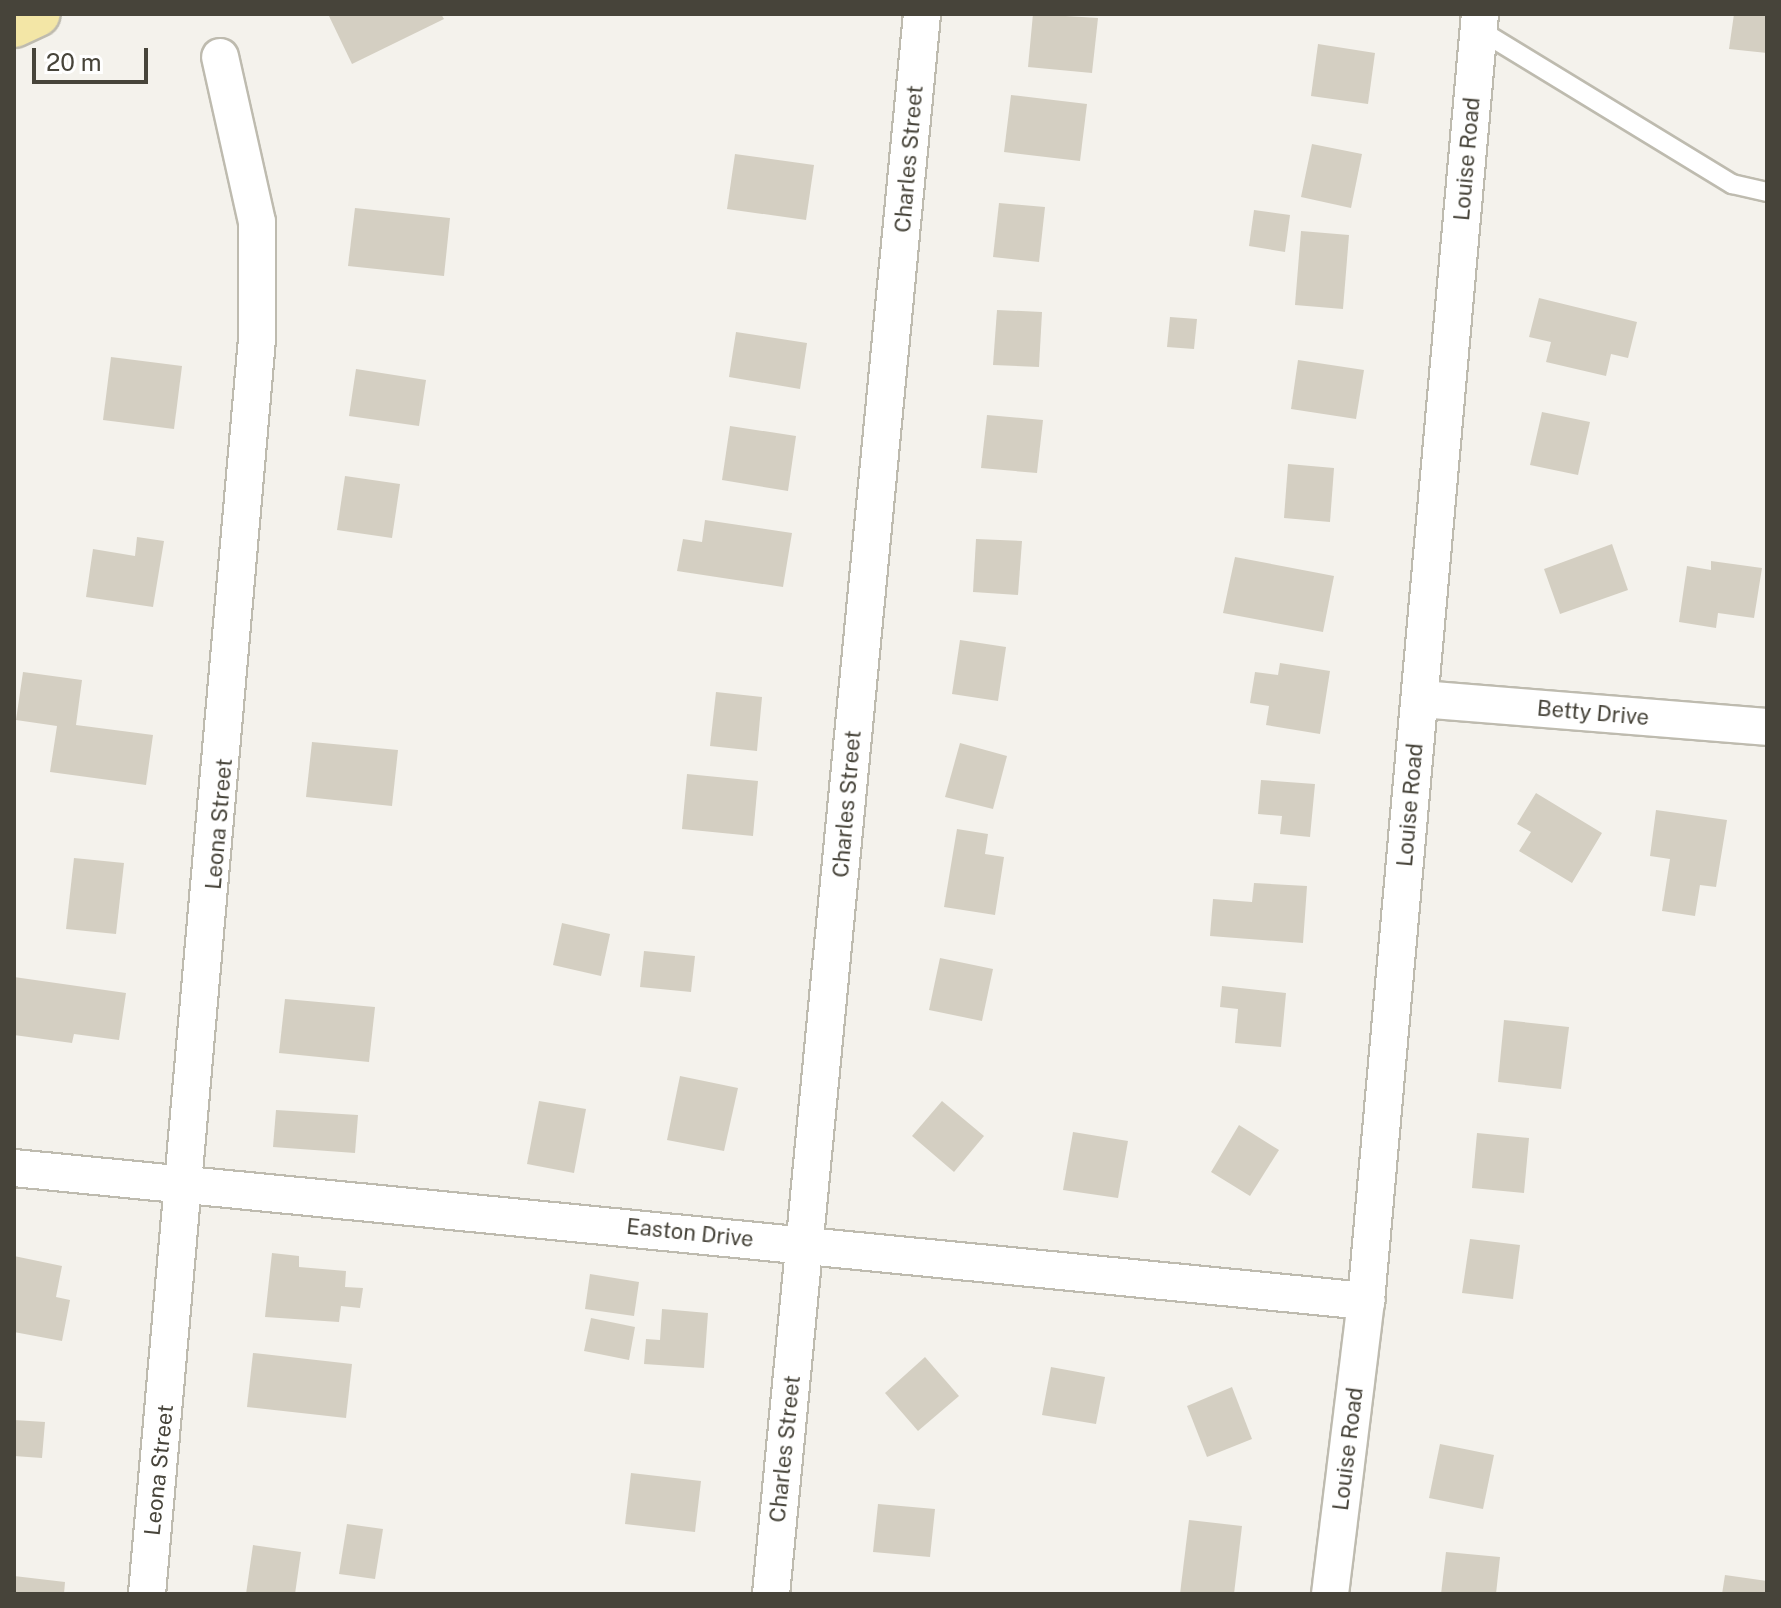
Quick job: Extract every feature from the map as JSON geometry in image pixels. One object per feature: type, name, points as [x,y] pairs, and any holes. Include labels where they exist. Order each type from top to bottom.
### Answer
[{"type":"main road","points":[[14,25],[38,14]]},
{"type":"street","name":"Charles Street","points":[[771,1594],[922,14]]},
{"type":"street","name":"Louise Road","points":[[1330,1594],[1366,1301],[1479,21]]},
{"type":"street","name":"Leona Street","points":[[147,1594],[188,1184],[257,339],[257,222],[220,57]]},
{"type":"street","name":"Betty Drive","points":[[1420,699],[1767,727]]},
{"type":"street","name":"Easton Drive","points":[[14,1168],[1366,1301]]},
{"type":"lane","points":[[1479,21],[1732,184],[1767,192]]},
{"type":"building","points":[[328,14],[441,14],[444,19],[352,64]]},
{"type":"building","points":[[1033,14],[1098,18],[1092,73],[1028,67]]},
{"type":"building","points":[[1734,14],[1767,14],[1767,53],[1729,49]]},
{"type":"building","points":[[1318,44],[1375,53],[1368,104],[1311,96]]},
{"type":"building","points":[[1011,95],[1087,104],[1080,161],[1004,152]]},
{"type":"building","points":[[1312,144],[1362,154],[1351,208],[1301,197]]},
{"type":"building","points":[[735,154],[814,165],[806,220],[727,209]]},
{"type":"building","points":[[999,203],[1045,207],[1039,262],[993,257]]},
{"type":"building","points":[[355,208],[450,218],[444,276],[348,266]]},
{"type":"building","points":[[1254,210],[1290,215],[1285,252],[1249,246]]},
{"type":"building","points":[[1301,231],[1349,235],[1343,309],[1295,305]]},
{"type":"building","points":[[1539,298],[1637,322],[1628,358],[1611,354],[1606,376],[1546,362],[1551,342],[1529,337]]},
{"type":"building","points":[[997,310],[1042,312],[1039,367],[993,365]]},
{"type":"building","points":[[1170,317],[1197,319],[1194,349],[1167,347]]},
{"type":"building","points":[[736,332],[807,343],[800,389],[729,377]]},
{"type":"building","points":[[111,357],[182,366],[174,429],[103,420]]},
{"type":"building","points":[[1298,360],[1364,370],[1356,419],[1291,409]]},
{"type":"building","points":[[356,369],[426,380],[419,426],[349,416]]},
{"type":"building","points":[[1542,412],[1590,422],[1578,475],[1530,465]]},
{"type":"building","points":[[987,415],[1043,420],[1037,473],[981,468]]},
{"type":"building","points":[[730,426],[796,436],[788,491],[722,480]]},
{"type":"building","points":[[1288,464],[1334,468],[1330,522],[1284,518]]},
{"type":"building","points":[[345,476],[400,484],[392,538],[337,530]]},
{"type":"building","points":[[705,520],[792,533],[783,587],[677,571],[683,539],[702,542]]},
{"type":"building","points":[[137,537],[164,541],[153,607],[86,597],[93,549],[135,556]]},
{"type":"building","points":[[976,539],[1022,541],[1018,595],[973,592]]},
{"type":"building","points":[[1612,544],[1628,590],[1560,614],[1544,569]]},
{"type":"building","points":[[1235,557],[1334,576],[1323,632],[1223,613]]},
{"type":"building","points":[[1711,561],[1762,568],[1754,618],[1718,613],[1716,628],[1679,622],[1687,566],[1711,570]]},
{"type":"building","points":[[960,640],[1006,647],[998,701],[952,694]]},
{"type":"building","points":[[1280,663],[1330,671],[1320,734],[1266,725],[1269,706],[1250,703],[1255,672],[1278,675]]},
{"type":"building","points":[[23,672],[82,680],[76,725],[153,735],[146,785],[50,772],[57,726],[16,720]]},
{"type":"building","points":[[716,692],[762,697],[757,751],[710,746]]},
{"type":"building","points":[[312,742],[398,750],[392,806],[306,797]]},
{"type":"building","points":[[960,743],[1007,756],[993,809],[945,797]]},
{"type":"building","points":[[687,774],[758,781],[753,836],[682,829]]},
{"type":"building","points":[[1261,780],[1315,784],[1310,837],[1280,834],[1282,816],[1258,814]]},
{"type":"building","points":[[1536,793],[1602,833],[1572,883],[1519,851],[1531,832],[1517,824]]},
{"type":"building","points":[[1656,810],[1727,820],[1716,887],[1700,885],[1695,916],[1662,911],[1670,859],[1650,856]]},
{"type":"building","points":[[957,829],[988,834],[985,854],[1004,857],[995,915],[944,907]]},
{"type":"building","points":[[74,858],[124,863],[116,934],[66,929]]},
{"type":"building","points":[[1254,883],[1307,886],[1303,943],[1210,936],[1213,899],[1252,902]]},
{"type":"building","points":[[562,923],[610,934],[601,976],[553,965]]},
{"type":"building","points":[[644,951],[695,956],[691,992],[640,987]]},
{"type":"building","points":[[940,958],[993,969],[982,1021],[929,1010]]},
{"type":"building","points":[[14,977],[126,993],[119,1040],[74,1034],[72,1043],[14,1035]]},
{"type":"building","points":[[1222,986],[1286,993],[1281,1047],[1235,1043],[1238,1009],[1220,1007]]},
{"type":"building","points":[[285,999],[375,1007],[369,1062],[279,1053]]},
{"type":"building","points":[[1504,1020],[1569,1027],[1561,1089],[1498,1082]]},
{"type":"building","points":[[680,1076],[738,1088],[724,1151],[667,1140]]},
{"type":"building","points":[[539,1101],[586,1109],[574,1173],[527,1164]]},
{"type":"building","points":[[942,1101],[984,1136],[954,1172],[912,1136]]},
{"type":"building","points":[[276,1110],[358,1115],[355,1153],[273,1147]]},
{"type":"building","points":[[1239,1125],[1279,1150],[1250,1196],[1211,1172]]},
{"type":"building","points":[[1073,1132],[1128,1141],[1118,1198],[1063,1190]]},
{"type":"building","points":[[1477,1133],[1529,1138],[1524,1193],[1472,1188]]},
{"type":"building","points":[[1470,1239],[1520,1245],[1513,1299],[1462,1293]]},
{"type":"building","points":[[272,1253],[299,1256],[299,1267],[346,1271],[345,1287],[363,1288],[360,1308],[341,1306],[339,1322],[265,1317]]},
{"type":"building","points":[[14,1256],[62,1266],[56,1297],[70,1300],[62,1341],[14,1332]]},
{"type":"building","points":[[590,1274],[639,1282],[634,1316],[585,1309]]},
{"type":"building","points":[[662,1309],[708,1313],[704,1368],[644,1364],[646,1339],[660,1340]]},
{"type":"building","points":[[591,1318],[635,1327],[629,1360],[584,1351]]},
{"type":"building","points":[[253,1353],[352,1364],[346,1418],[247,1407]]},
{"type":"building","points":[[925,1357],[959,1396],[918,1431],[885,1393]]},
{"type":"building","points":[[1051,1367],[1105,1377],[1096,1424],[1042,1415]]},
{"type":"building","points":[[1232,1387],[1252,1439],[1207,1457],[1187,1406]]},
{"type":"building","points":[[14,1420],[45,1422],[42,1458],[14,1456]]},
{"type":"building","points":[[1440,1444],[1494,1455],[1483,1509],[1429,1498]]},
{"type":"building","points":[[631,1473],[701,1481],[695,1532],[625,1524]]},
{"type":"building","points":[[878,1504],[935,1509],[930,1557],[873,1552]]},
{"type":"building","points":[[1189,1520],[1242,1526],[1234,1594],[1180,1594]]},
{"type":"building","points":[[347,1524],[383,1529],[375,1579],[339,1574]]},
{"type":"building","points":[[253,1545],[301,1552],[295,1594],[246,1594]]},
{"type":"building","points":[[1446,1552],[1500,1557],[1496,1594],[1441,1594]]},
{"type":"building","points":[[1725,1575],[1767,1581],[1767,1594],[1722,1594]]},
{"type":"building","points":[[14,1576],[65,1582],[64,1594],[14,1594]]}]
